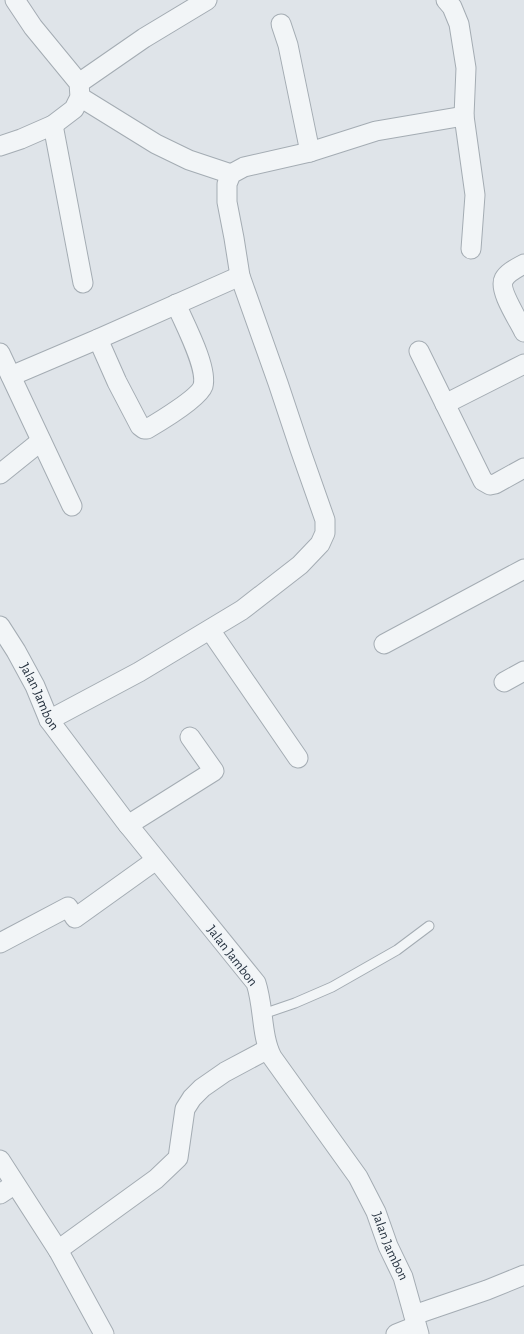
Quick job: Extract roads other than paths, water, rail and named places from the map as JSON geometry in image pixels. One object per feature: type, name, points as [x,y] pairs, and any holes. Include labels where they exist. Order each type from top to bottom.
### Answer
[{"type":"street","points":[[15,0],[33,27],[80,90],[119,122],[156,144],[182,157],[231,174]]},
{"type":"street","points":[[446,0],[452,7],[459,24],[466,68],[464,116],[475,195],[471,249]]},
{"type":"street","points":[[0,146],[21,139],[53,125],[74,109],[80,90],[144,38],[199,2]]},
{"type":"street","points":[[280,24],[288,45],[310,152]]},
{"type":"street","points":[[49,720],[139,672],[242,610],[300,565],[320,544],[325,533],[324,520],[240,276],[227,202],[228,184],[231,174],[244,167],[310,152],[376,131],[464,116]]},
{"type":"street","points":[[53,125],[83,283]]},
{"type":"street","points":[[524,264],[508,273],[503,280],[503,290],[524,332]]},
{"type":"street","points":[[11,376],[240,276]]},
{"type":"street","points":[[98,339],[117,382],[140,426],[147,429],[194,397],[202,387],[204,375],[200,361],[176,304]]},
{"type":"street","points":[[420,351],[483,481],[490,485],[495,484],[524,468]]},
{"type":"street","points":[[0,353],[72,506]]},
{"type":"street","points":[[445,404],[524,364]]},
{"type":"street","points":[[0,474],[41,441]]},
{"type":"street","points":[[384,644],[524,569]]},
{"type":"street","name":"Jalan Jambon","points":[[0,626],[35,686],[49,720],[128,825],[256,983],[260,994],[268,1049],[272,1057],[358,1177],[376,1212],[388,1246],[403,1277],[416,1325]]},
{"type":"street","points":[[210,630],[298,758]]},
{"type":"street","points":[[504,682],[524,671]]},
{"type":"street","points":[[128,825],[214,771],[190,737]]},
{"type":"street","points":[[0,943],[68,907],[75,918],[156,860]]},
{"type":"street","points":[[58,1250],[156,1179],[178,1158],[185,1109],[192,1098],[202,1088],[225,1072],[268,1049]]},
{"type":"street","points":[[0,1160],[7,1189],[58,1250],[104,1334]]},
{"type":"street","points":[[396,1334],[487,1290],[524,1275]]},
{"type":"lane","points":[[263,1014],[295,1003],[332,987],[398,950],[429,926]]}]
